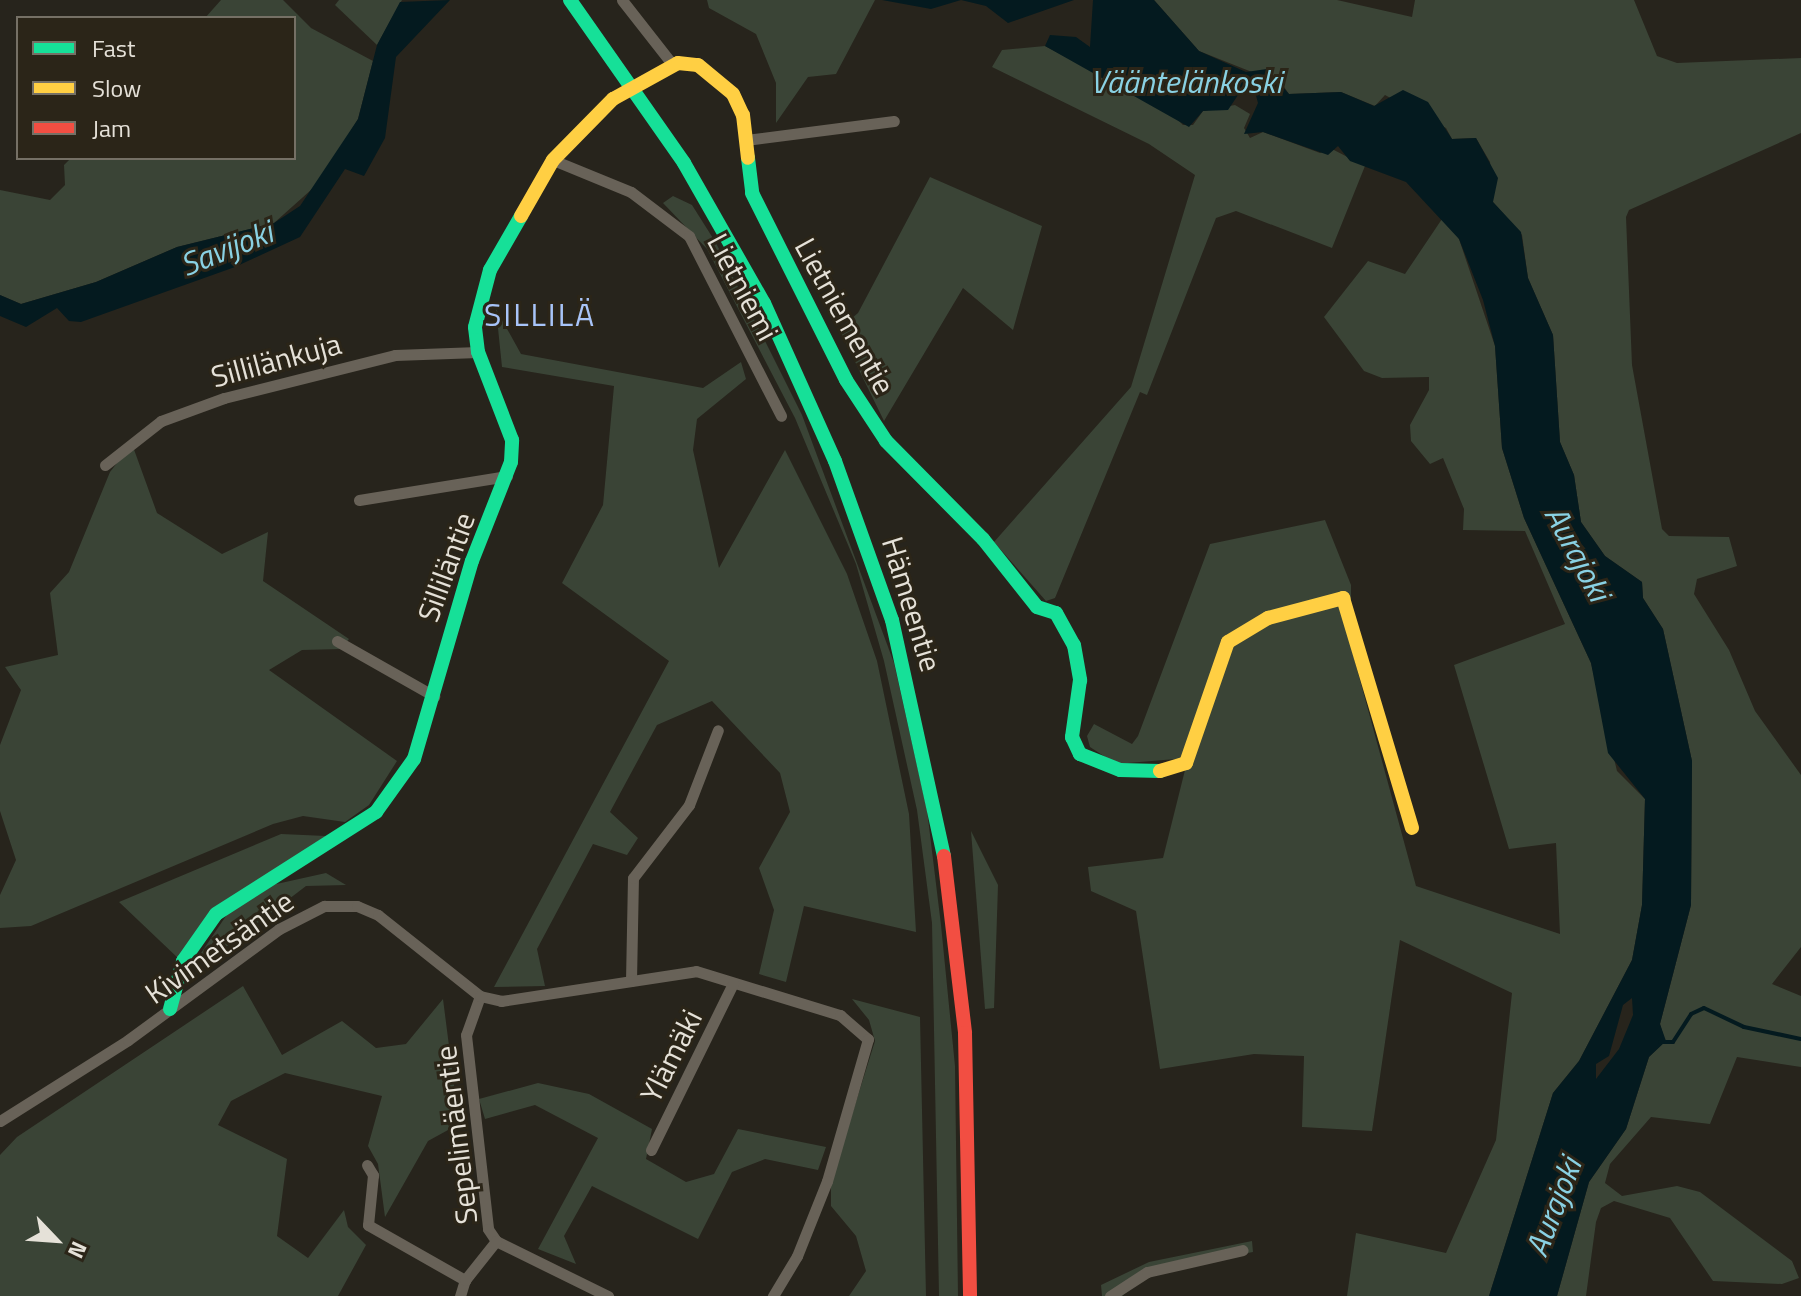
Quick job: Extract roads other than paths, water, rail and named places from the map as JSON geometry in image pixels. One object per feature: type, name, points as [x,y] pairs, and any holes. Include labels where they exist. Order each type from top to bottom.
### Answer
[{"type":"main road","name":"Hämeentie","points":[[570,0],[723,228],[777,330],[835,461],[896,634],[933,788],[955,930],[965,1047],[970,1296]]},
{"type":"main road","points":[[630,87],[673,65]]},
{"type":"main road","name":"Lietniementie","points":[[673,65],[698,65],[733,94],[746,140],[752,193],[846,380],[886,441],[983,539],[1037,607],[1056,613],[1074,645],[1080,680],[1072,737],[1080,754],[1120,770],[1160,771],[1186,763],[1228,642],[1268,618],[1343,598],[1412,828]]},
{"type":"main road","name":"Silliläntie","points":[[170,1009],[183,961],[216,914],[376,812],[395,792],[434,696],[472,561],[507,476],[512,440],[478,352],[475,327],[490,270],[553,160],[630,87]]},
{"type":"street","points":[[622,0],[673,65]]},
{"type":"street","points":[[746,140],[894,121]]},
{"type":"street","name":"Lietniemi","points":[[553,160],[631,192],[689,236],[781,416]]},
{"type":"street","name":"Sillilänkuja","points":[[105,465],[161,421],[224,398],[395,355],[478,352]]},
{"type":"street","points":[[359,500],[507,476]]},
{"type":"street","points":[[337,641],[434,696]]},
{"type":"street","points":[[631,981],[633,878],[689,805],[718,730]]},
{"type":"street","name":"Kivimetsäntie","points":[[0,1121],[170,1009],[304,913],[341,904],[378,915],[480,996]]},
{"type":"street","points":[[480,996],[522,1001],[696,971],[840,1015],[864,1031],[869,1046],[818,1205],[773,1296]]},
{"type":"street","name":"Ylämäki","points":[[651,1150],[733,983]]},
{"type":"street","name":"Sepelimäentie","points":[[480,996],[466,1035],[485,1213],[496,1241],[608,1296]]},
{"type":"street","points":[[367,1165],[373,1175],[368,1225],[465,1280]]},
{"type":"street","points":[[460,1296],[465,1280],[496,1241]]},
{"type":"street","points":[[1110,1296],[1147,1272],[1243,1250]]},
{"type":"water","name":"Savijoki","points":[[450,0],[396,57],[385,138],[364,176],[345,169],[300,237],[235,267],[81,322],[69,321],[57,308],[26,327],[0,316],[0,295],[21,304],[96,282],[177,247],[274,223],[300,206],[358,119],[377,45],[400,2]]},
{"type":"water","points":[[882,0],[961,0],[931,9]]},
{"type":"water","name":"Vääntelänkoski","points":[[961,0],[1074,0],[1008,23],[986,6]]},
{"type":"water","name":"Aurajoki","points":[[1093,0],[1154,0],[1199,51],[1246,72],[1267,69],[1289,94],[1341,92],[1374,106],[1403,90],[1428,102],[1452,139],[1476,138],[1498,178],[1493,202],[1521,232],[1528,278],[1553,335],[1560,442],[1574,475],[1581,522],[1605,556],[1642,582],[1643,598],[1663,629],[1692,761],[1691,905],[1660,1024],[1666,1041],[1649,1057],[1626,1129],[1589,1182],[1557,1296],[1489,1296],[1553,1093],[1579,1061],[1632,960],[1642,905],[1645,799],[1608,753],[1591,663],[1524,518],[1502,448],[1495,346],[1483,300],[1459,239],[1406,182],[1350,161],[1338,146],[1328,155],[1263,132],[1244,134],[1258,103],[1254,88],[1242,89],[1228,110],[1203,111],[1189,127],[1045,46],[1050,35],[1076,37],[1090,47]],"holes":[[[1632,998],[1633,1015],[1619,1049],[1596,1079],[1596,1064],[1609,1056],[1623,1005]]]},
{"type":"waterway","points":[[1660,1042],[1673,1042],[1691,1014],[1704,1008],[1744,1027],[1801,1039]]},
{"type":"district","name":"SILLILÄ","points":[[540,314]]}]
